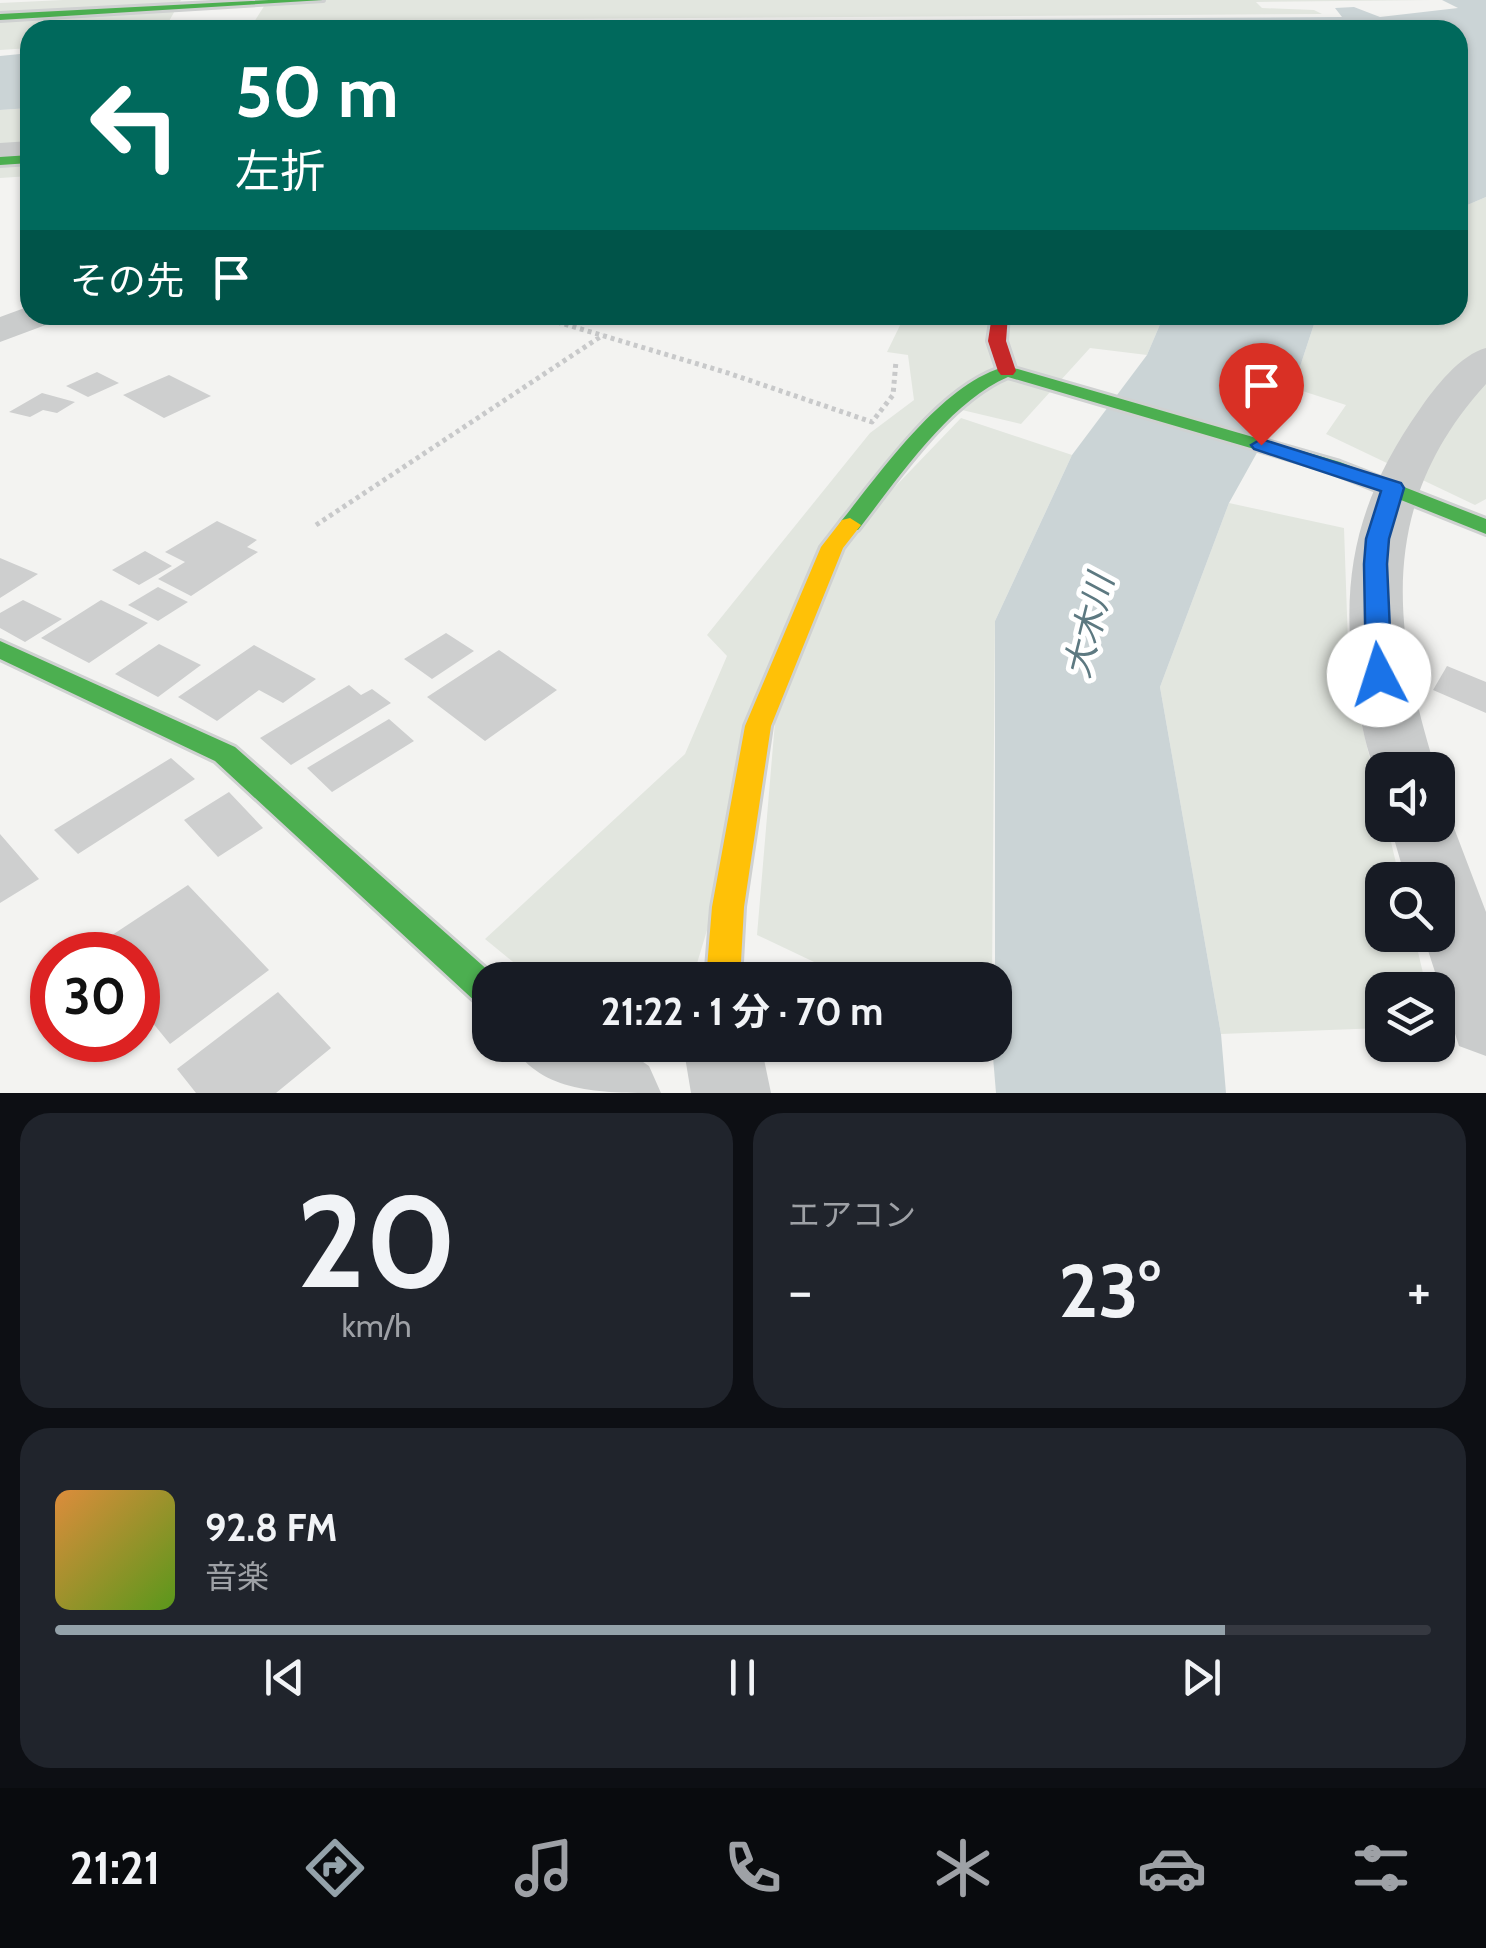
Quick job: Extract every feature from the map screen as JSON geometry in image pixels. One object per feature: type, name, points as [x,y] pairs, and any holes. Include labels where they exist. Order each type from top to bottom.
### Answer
[{"type":"street","points":[[0,17],[319,0]]},
{"type":"street","points":[[999,325],[997,341],[1008,371]]},
{"type":"street","points":[[1399,752],[1382,698],[1375,620],[1377,539],[1393,488],[1443,406],[1486,360]]},
{"type":"street","points":[[724,962],[728,907],[758,726],[832,548],[897,468],[967,394],[992,374],[1008,371],[1334,466],[1486,528]]},
{"type":"street","points":[[1,651],[225,754],[472,977]]},
{"type":"street","points":[[1428,842],[1486,1021]]},
{"type":"street","points":[[576,1062],[621,1093]]},
{"type":"street","points":[[725,1062],[731,1093]]},
{"type":"path","points":[[571,325],[872,422],[884,412],[899,385],[896,361]]},
{"type":"path","points":[[316,525],[604,334]]},
{"type":"shaded area","points":[[181,0],[170,20],[20,20],[20,49],[0,50],[0,3]]},
{"type":"shaded area","points":[[268,0],[1432,0],[1256,2],[1262,8],[1314,10],[1322,14],[255,20]]},
{"type":"shaded area","points":[[20,109],[20,177],[0,178],[0,110]]},
{"type":"shaded area","points":[[1486,197],[1486,499],[1475,505],[1326,434],[1346,405],[1293,388],[1314,325],[1468,325],[1468,205]]},
{"type":"shaded area","points":[[900,325],[1160,325],[1147,355],[1090,348],[1021,424],[941,405],[826,536],[697,962],[513,962],[485,939],[685,754],[727,656],[707,635],[870,433],[914,400],[908,355],[887,352]]},
{"type":"shaded area","points":[[961,418],[1072,455],[995,621],[992,962],[814,962],[757,935],[775,722],[841,543]]},
{"type":"shaded area","points":[[1229,503],[1344,528],[1349,673],[1368,752],[1365,752],[1365,842],[1391,842],[1396,862],[1365,862],[1365,952],[1418,952],[1423,972],[1365,972],[1365,1029],[1221,1034],[1160,687]]},
{"type":"water","points":[[1442,0],[1486,0],[1486,197],[1468,205],[1468,20],[868,20],[1342,17],[1335,8],[1354,7],[1380,17],[1458,8]]},
{"type":"water","points":[[20,54],[20,109],[0,110],[0,56]]},
{"type":"water","name":"大木川","points":[[1160,325],[1314,325],[1293,388],[1229,503],[1160,687],[1221,1034],[1226,1093],[996,1093],[993,1062],[1012,1062],[1012,962],[995,962],[995,621],[1072,455],[1147,355]]},
{"type":"building","points":[[97,372],[119,383],[88,397],[66,386]]},
{"type":"building","points":[[169,375],[211,396],[164,418],[123,395]]},
{"type":"building","points":[[42,393],[75,402],[57,413],[43,410],[30,417],[9,412]]},
{"type":"building","points":[[217,521],[257,540],[247,547],[258,552],[191,596],[158,579],[185,562],[165,552]]},
{"type":"building","points":[[145,551],[172,566],[139,585],[112,570]]},
{"type":"building","points":[[0,558],[38,574],[0,598]]},
{"type":"building","points":[[158,587],[188,602],[158,621],[128,605]]},
{"type":"building","points":[[23,600],[62,619],[25,642],[0,628],[0,613]]},
{"type":"building","points":[[101,600],[148,623],[89,663],[41,638]]},
{"type":"building","points":[[446,633],[474,651],[432,679],[404,659]]},
{"type":"building","points":[[159,644],[201,665],[158,697],[115,674]]},
{"type":"building","points":[[254,645],[316,679],[283,703],[259,690],[217,721],[178,697]]},
{"type":"building","points":[[499,650],[557,690],[485,741],[427,697]]},
{"type":"building","points":[[1447,666],[1486,682],[1486,713],[1433,690]]},
{"type":"building","points":[[349,685],[361,695],[372,689],[391,703],[291,765],[260,738]]},
{"type":"building","points":[[389,719],[414,741],[332,792],[307,768]]},
{"type":"building","points":[[171,758],[195,779],[78,854],[54,830]]},
{"type":"building","points":[[229,792],[263,828],[218,857],[184,820]]},
{"type":"building","points":[[0,834],[39,879],[0,903]]},
{"type":"building","points":[[188,885],[269,970],[170,1044],[160,1032],[160,932],[117,932]]},
{"type":"building","points":[[278,992],[331,1048],[276,1093],[196,1093],[177,1069]]},
{"type":"traffic: fast","points":[[0,17],[319,0]]},
{"type":"traffic: fast","points":[[0,161],[20,160]]},
{"type":"traffic: fast","points":[[850,525],[946,414],[989,379],[1007,371],[1333,466],[1486,527]]},
{"type":"traffic: fast","points":[[0,649],[225,754],[472,977]]},
{"type":"traffic: slow","points":[[724,962],[728,907],[758,726],[832,547],[850,525]]},
{"type":"traffic: jam","points":[[999,325],[997,341],[1007,371]]},
{"type":"route","points":[[1261,445],[1393,488],[1377,539],[1375,564],[1379,675]]}]
